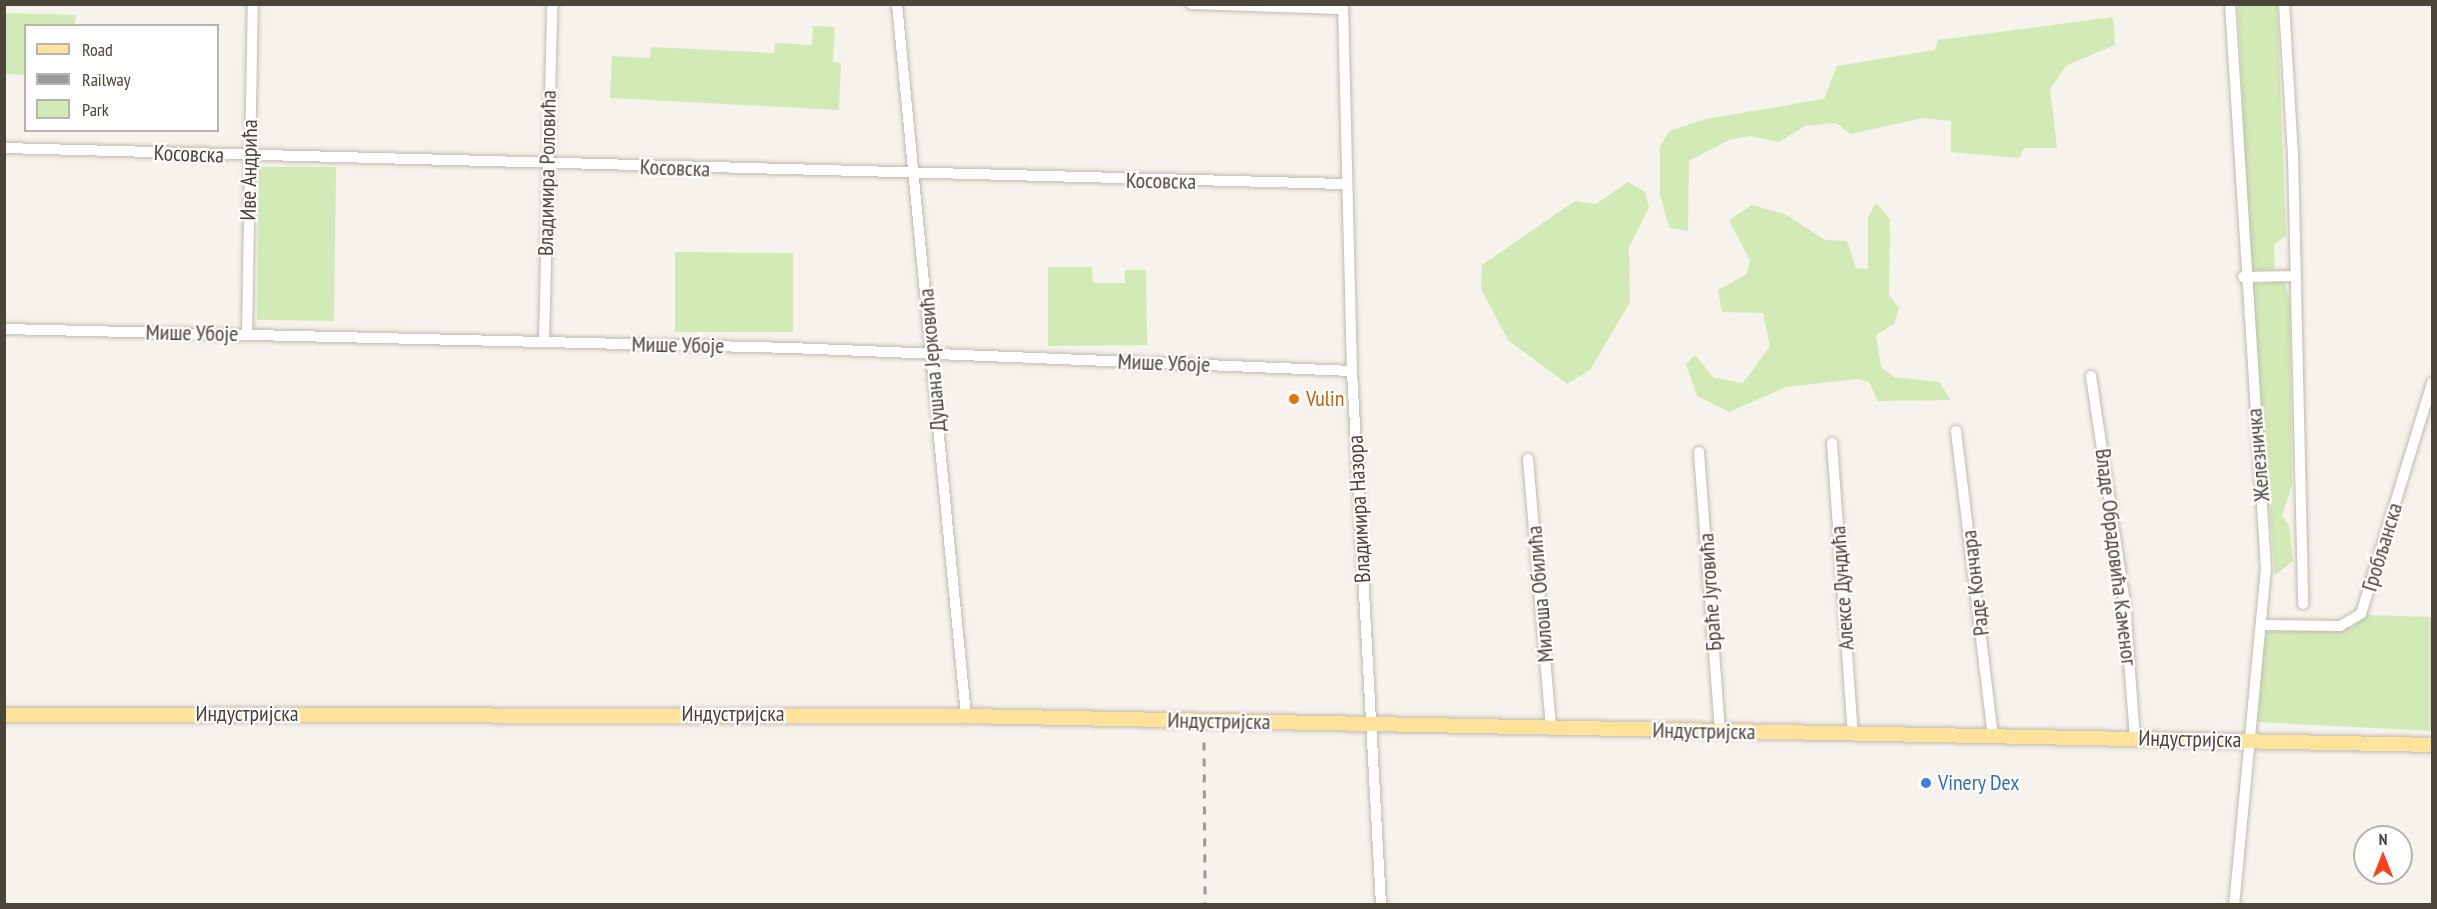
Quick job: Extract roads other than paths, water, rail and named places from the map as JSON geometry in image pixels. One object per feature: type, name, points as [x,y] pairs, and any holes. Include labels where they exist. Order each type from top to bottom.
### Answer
[{"type":"main road","name":"Индустријска","points":[[4,715],[966,716],[2433,745]]},
{"type":"street","name":"Иве Андрића","points":[[247,335],[253,4]]},
{"type":"street","name":"Владимира Роловића","points":[[544,342],[546,164],[552,4]]},
{"type":"street","name":"Душана Јерковића","points":[[897,4],[966,716]]},
{"type":"street","points":[[1191,4],[1343,7]]},
{"type":"street","name":"Железничка","points":[[2230,4],[2244,277],[2266,568],[2264,626],[2234,904]]},
{"type":"street","name":"Железничка","points":[[2284,4],[2295,276],[2303,604]]},
{"type":"street","name":"Владимира Назора","points":[[1343,7],[1352,371],[1381,904]]},
{"type":"street","name":"Косовска","points":[[4,148],[915,175],[1346,184]]},
{"type":"street","points":[[2244,277],[2295,276]]},
{"type":"street","name":"Мише Убоје","points":[[4,329],[931,353],[1352,371]]},
{"type":"street","name":"Владе Обрадовића Каменог","points":[[2091,376],[2121,571],[2135,738]]},
{"type":"street","name":"Гробљанска","points":[[2264,626],[2340,626],[2361,614],[2433,383]]},
{"type":"street","name":"Раде Кончара","points":[[1956,431],[1993,735]]},
{"type":"street","name":"Алексе Дундића","points":[[1832,443],[1853,733]]},
{"type":"street","name":"Браће Југовића","points":[[1699,452],[1720,731]]},
{"type":"street","name":"Милоша Обилића","points":[[1528,459],[1551,728]]},
{"type":"railway","points":[[1204,742],[1205,904]]},
{"type":"place","name":"Vulin","points":[[1294,399]]},
{"type":"place","name":"Vinery Dex","points":[[1926,783]]}]
